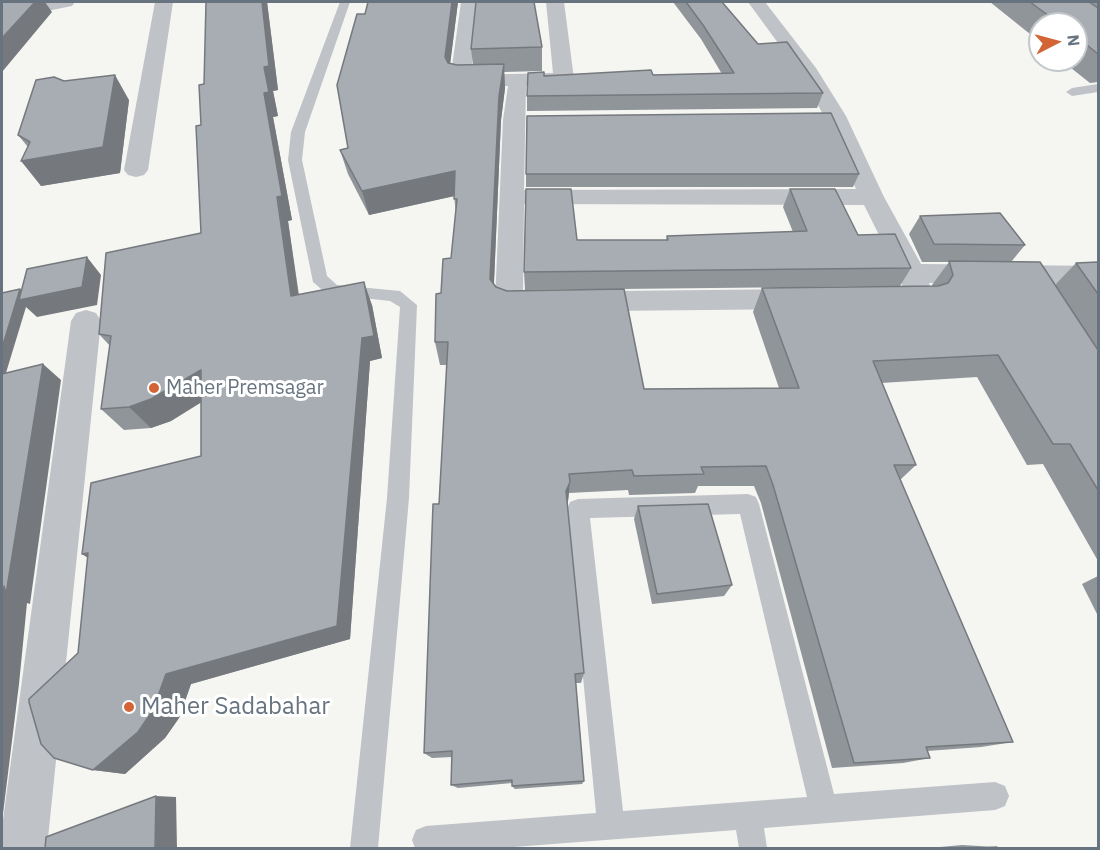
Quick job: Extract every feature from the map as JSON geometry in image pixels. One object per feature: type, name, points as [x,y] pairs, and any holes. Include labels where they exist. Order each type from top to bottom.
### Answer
[{"type":"street","points":[[2,15],[62,2]]},
{"type":"street","points":[[136,170],[164,2]]},
{"type":"street","points":[[469,2],[460,81],[564,79],[555,2]]},
{"type":"street","points":[[757,2],[809,72],[835,116],[872,197],[912,273],[920,298],[861,298]]},
{"type":"street","points":[[517,88],[526,120],[513,198],[509,302],[826,299]]},
{"type":"street","points":[[127,91],[150,89]]},
{"type":"street","points":[[811,117],[835,116]]},
{"type":"street","points":[[513,198],[872,197]]},
{"type":"street","points":[[912,273],[1098,275]]},
{"type":"street","points":[[1028,274],[1047,304]]},
{"type":"street","points":[[23,849],[86,321]]},
{"type":"lane","points":[[345,2],[298,132],[295,160],[319,278],[333,290],[394,295],[409,305],[398,498],[364,849]]},
{"type":"lane","points":[[1072,92],[1098,88]]},
{"type":"lane","points":[[611,826],[578,509],[747,504],[824,809]]},
{"type":"lane","points":[[426,840],[995,796]]},
{"type":"lane","points":[[748,815],[753,849]]},
{"type":"building","points":[[2,2],[35,2],[2,38]]},
{"type":"building","points":[[206,2],[262,2],[269,66],[264,67],[269,92],[264,93],[282,196],[277,197],[291,296],[364,282],[374,336],[362,338],[337,626],[166,674],[153,710],[138,732],[93,770],[54,758],[41,744],[29,699],[78,653],[88,553],[82,554],[91,483],[201,456],[201,370],[151,399],[129,407],[101,409],[111,336],[99,334],[106,253],[201,233],[196,126],[201,125],[199,85],[204,84]]},
{"type":"building","points":[[368,2],[452,2],[445,57],[448,63],[457,65],[504,64],[499,96],[490,279],[496,287],[507,291],[624,289],[644,389],[799,388],[762,288],[938,286],[948,283],[953,275],[949,261],[1040,262],[1098,350],[1098,490],[1070,444],[1053,444],[998,355],[873,361],[916,465],[894,465],[1013,742],[926,747],[930,758],[854,763],[766,466],[701,467],[704,474],[634,476],[632,470],[569,474],[570,482],[566,491],[584,673],[575,674],[584,781],[512,786],[512,780],[451,785],[452,751],[424,753],[433,504],[439,504],[448,342],[435,342],[436,294],[441,293],[443,259],[451,258],[457,199],[454,199],[455,171],[362,191],[340,150],[348,148],[337,85],[357,14],[365,14]]},
{"type":"building","points":[[476,2],[534,2],[542,47],[471,49]]},
{"type":"building","points":[[686,2],[722,2],[758,44],[787,42],[823,93],[527,96],[528,73],[544,72],[544,76],[651,70],[653,75],[734,73]]},
{"type":"building","points":[[1030,2],[1089,2],[1098,8],[1098,54],[1088,46],[1088,12],[1044,12]]},
{"type":"building","points":[[115,75],[103,147],[21,161],[30,142],[18,135],[36,80],[54,77],[64,81]]},
{"type":"building","points":[[831,113],[859,174],[526,174],[527,116]]},
{"type":"building","points":[[526,189],[571,189],[577,240],[668,240],[667,236],[807,231],[790,189],[835,189],[858,235],[895,234],[911,268],[524,272]]},
{"type":"building","points":[[1000,213],[1025,245],[934,244],[920,216]]},
{"type":"building","points":[[87,257],[82,287],[19,300],[27,269]]},
{"type":"building","points":[[1098,262],[1098,294],[1076,263]]},
{"type":"building","points":[[20,289],[2,348],[2,293]]},
{"type":"building","points":[[43,364],[6,594],[4,586],[2,606],[2,374]]},
{"type":"building","points":[[708,504],[732,585],[657,594],[638,506]]},
{"type":"building","points":[[156,796],[155,849],[45,849],[46,837]]},
{"type":"building","points":[[997,847],[997,849],[971,849]]},
{"type":"place","name":"Maher Premsagar","points":[[154,388]]},
{"type":"place","name":"Maher Sadabahar","points":[[129,707]]}]
